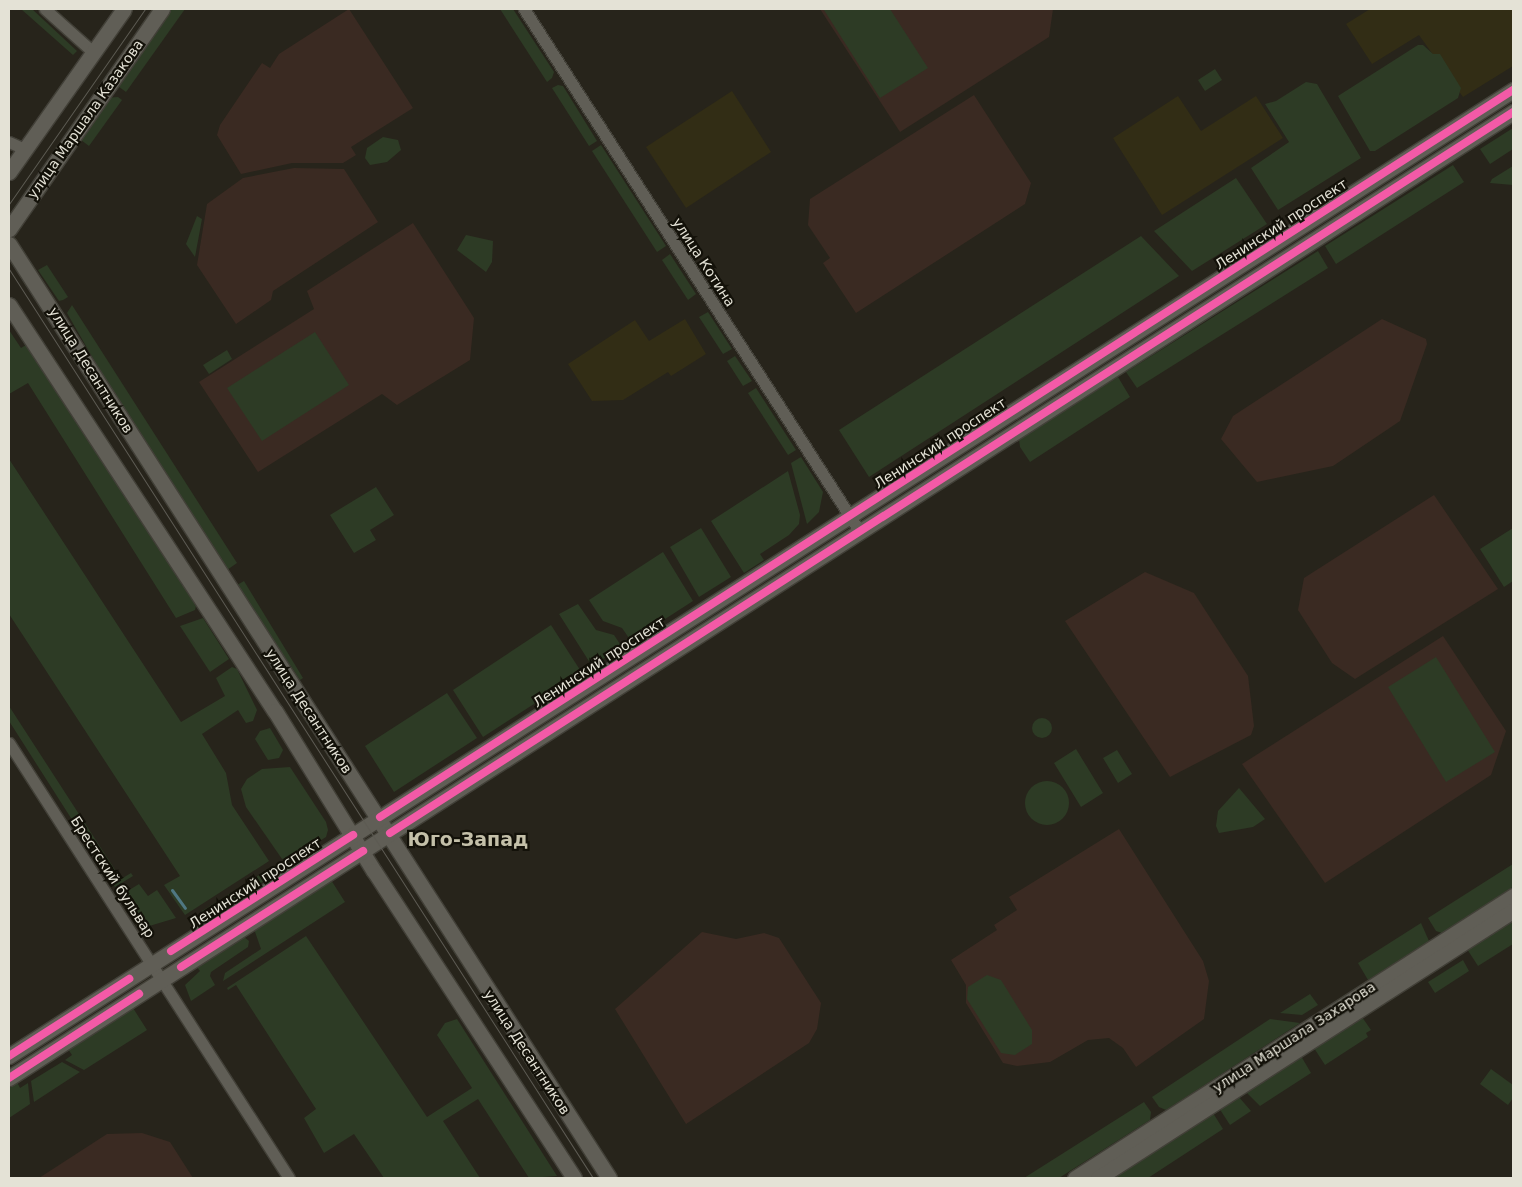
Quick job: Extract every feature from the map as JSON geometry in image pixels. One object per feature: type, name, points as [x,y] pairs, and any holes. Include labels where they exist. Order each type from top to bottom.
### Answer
[{"type":"main road","points":[[9,172],[124,9]]},
{"type":"main road","name":"улица Маршала Казакова","points":[[9,229],[162,9]]},
{"type":"main road","name":"Ленинский проспект","points":[[9,1056],[1513,90]]},
{"type":"main road","points":[[9,1078],[1513,112]]},
{"type":"main road","name":"улица Десантников","points":[[9,244],[390,833],[609,1178]]},
{"type":"main road","name":"улица Десантников","points":[[9,305],[574,1178]]},
{"type":"main road","name":"улица Маршала Захарова","points":[[1075,1178],[1513,896]]},
{"type":"main road","name":"улица Маршала Захарова","points":[[1098,1178],[1513,911]]},
{"type":"street","points":[[45,9],[94,52]]},
{"type":"street","name":"улица Котина","points":[[524,9],[860,532]]},
{"type":"street","points":[[9,142],[25,149]]},
{"type":"street","name":"Брестский бульвар","points":[[9,743],[289,1178]]},
{"type":"shaded area","points":[[349,9],[413,108],[351,147],[356,155],[343,163],[292,163],[241,174],[217,135],[220,125],[262,63],[270,68],[279,54]]},
{"type":"shaded area","points":[[820,9],[1053,9],[1049,37],[900,132]]},
{"type":"shaded area","points":[[1370,9],[1513,9],[1513,66],[1463,97],[1419,35],[1372,64],[1346,24]]},
{"type":"shaded area","points":[[732,91],[771,152],[686,208],[646,147]]},
{"type":"shaded area","points":[[974,95],[1031,183],[1025,204],[856,313],[823,263],[830,258],[808,225],[810,199]]},
{"type":"shaded area","points":[[1178,96],[1201,131],[1256,96],[1283,138],[1162,215],[1113,138]]},
{"type":"shaded area","points":[[294,168],[344,169],[378,222],[273,291],[271,300],[236,324],[197,265],[207,204],[243,178]]},
{"type":"shaded area","points":[[413,223],[474,318],[470,360],[397,405],[382,394],[258,472],[199,382],[314,309],[307,291]]},
{"type":"shaded area","points":[[685,319],[706,354],[671,376],[668,372],[623,400],[592,401],[568,364],[635,320],[649,341]]},
{"type":"shaded area","points":[[1382,319],[1426,339],[1427,344],[1400,421],[1333,466],[1257,482],[1221,439],[1233,416]]},
{"type":"shaded area","points":[[1434,495],[1498,589],[1355,679],[1332,663],[1298,610],[1304,578]]},
{"type":"shaded area","points":[[1145,572],[1194,593],[1248,676],[1254,726],[1251,735],[1170,777],[1065,621]]},
{"type":"shaded area","points":[[1443,636],[1506,731],[1491,775],[1325,883],[1242,764]]},
{"type":"shaded area","points":[[1119,829],[1203,961],[1209,981],[1204,1019],[1136,1067],[1123,1048],[1109,1038],[1088,1040],[1050,1062],[1017,1066],[1003,1063],[966,1003],[966,985],[951,960],[997,930],[994,925],[1017,910],[1009,897]]},
{"type":"shaded area","points":[[702,932],[736,939],[764,933],[779,938],[821,1003],[817,1029],[809,1043],[686,1124],[615,1009]]},
{"type":"shaded area","points":[[142,1133],[170,1142],[193,1178],[39,1178],[107,1134]]},
{"type":"green space","points":[[21,9],[32,9],[77,51],[73,55]]},
{"type":"green space","points":[[167,9],[185,9],[126,92],[115,84]]},
{"type":"green space","points":[[500,9],[513,9],[554,72],[552,78],[547,82]]},
{"type":"green space","points":[[890,9],[928,68],[880,98],[824,10]]},
{"type":"green space","points":[[1418,45],[1423,45],[1433,54],[1440,54],[1461,88],[1458,98],[1375,151],[1370,151],[1338,96]]},
{"type":"green space","points":[[1215,69],[1222,80],[1205,91],[1198,80]]},
{"type":"green space","points":[[1306,82],[1317,84],[1361,158],[1278,210],[1251,168],[1289,142],[1265,104],[1276,101]]},
{"type":"green space","points":[[558,85],[563,86],[597,141],[589,146],[552,88]]},
{"type":"green space","points":[[118,97],[122,100],[89,146],[81,140],[87,123],[105,98]]},
{"type":"green space","points":[[1513,128],[1513,149],[1490,164],[1480,149]]},
{"type":"green space","points":[[383,137],[398,140],[401,150],[387,162],[370,165],[365,158],[367,148]]},
{"type":"green space","points":[[601,145],[666,246],[657,252],[592,151]]},
{"type":"green space","points":[[1453,165],[1464,182],[1336,264],[1325,246]]},
{"type":"green space","points":[[1513,166],[1513,185],[1490,183],[1492,179]]},
{"type":"green space","points":[[1236,178],[1267,224],[1192,271],[1154,231]]},
{"type":"green space","points":[[197,216],[202,219],[195,257],[186,244]]},
{"type":"green space","points":[[466,235],[493,241],[492,262],[486,272],[457,250]]},
{"type":"green space","points":[[1141,236],[1179,276],[869,477],[839,430]]},
{"type":"green space","points":[[1318,251],[1328,268],[1137,388],[1126,372]]},
{"type":"green space","points":[[670,254],[696,294],[688,300],[662,260]]},
{"type":"green space","points":[[47,265],[68,297],[63,300],[59,301],[38,270]]},
{"type":"green space","points":[[72,305],[237,563],[227,570],[102,374],[67,313]]},
{"type":"green space","points":[[708,312],[732,349],[723,354],[699,317]]},
{"type":"green space","points":[[9,330],[21,348],[26,345],[65,401],[196,606],[195,610],[176,618],[28,383],[9,394]]},
{"type":"green space","points":[[315,332],[349,385],[262,441],[227,388]]},
{"type":"green space","points":[[227,350],[232,359],[209,374],[203,365]]},
{"type":"green space","points":[[735,356],[752,381],[743,386],[727,361]]},
{"type":"green space","points":[[1118,377],[1130,397],[1030,462],[1020,447],[1019,439]]},
{"type":"green space","points":[[756,388],[796,450],[788,455],[748,393]]},
{"type":"green space","points":[[801,457],[823,492],[819,512],[807,524],[791,463]]},
{"type":"green space","points":[[9,459],[181,722],[225,696],[216,678],[232,667],[237,669],[257,710],[253,721],[246,723],[238,710],[202,734],[226,773],[232,805],[269,861],[185,915],[164,885],[180,876],[9,614]]},
{"type":"green space","points":[[788,471],[800,515],[799,524],[789,535],[760,554],[764,560],[744,573],[711,521]]},
{"type":"green space","points":[[376,487],[394,515],[370,530],[376,540],[354,553],[330,515]]},
{"type":"green space","points":[[701,528],[731,577],[699,597],[670,547]]},
{"type":"green space","points":[[1513,528],[1513,581],[1504,587],[1480,549]]},
{"type":"green space","points":[[663,552],[693,601],[631,641],[622,628],[603,621],[589,600]]},
{"type":"green space","points":[[244,581],[303,678],[300,680],[237,585]]},
{"type":"green space","points":[[578,604],[596,630],[614,635],[622,647],[592,666],[559,614]]},
{"type":"green space","points":[[203,618],[229,659],[210,672],[180,626]]},
{"type":"green space","points":[[551,625],[582,673],[483,737],[453,690]]},
{"type":"green space","points":[[1436,657],[1495,752],[1446,782],[1388,687]]},
{"type":"green space","points":[[447,693],[477,738],[394,792],[365,746]]},
{"type":"green space","points":[[9,706],[121,879],[131,873],[133,876],[115,887],[9,721]]},
{"type":"green space","points":[[1042,718],[1049,721],[1052,728],[1049,735],[1042,738],[1035,735],[1032,728],[1035,721]]},
{"type":"green space","points":[[270,728],[283,750],[279,758],[268,760],[255,739],[260,731]]},
{"type":"green space","points":[[1076,749],[1103,793],[1081,807],[1054,763]]},
{"type":"green space","points":[[1117,750],[1132,774],[1118,783],[1103,758]]},
{"type":"green space","points":[[290,767],[326,822],[328,830],[326,837],[296,856],[282,859],[246,807],[241,789],[247,779],[262,769]]},
{"type":"green space","points":[[1043,781],[1051,781],[1063,787],[1069,803],[1063,819],[1051,825],[1043,825],[1031,819],[1025,807],[1025,799],[1031,787]]},
{"type":"green space","points":[[1239,788],[1265,819],[1253,827],[1219,833],[1216,826],[1218,811]]},
{"type":"green space","points":[[1513,864],[1513,887],[1442,933],[1436,931],[1428,918]]},
{"type":"green space","points":[[275,869],[275,874],[198,923],[193,921],[202,911],[264,872]]},
{"type":"green space","points":[[331,880],[345,902],[223,981],[225,973],[261,949],[254,929]]},
{"type":"green space","points":[[139,884],[148,896],[157,890],[176,918],[146,927],[126,896],[126,892]]},
{"type":"green space","points":[[1513,920],[1513,944],[1478,966],[1467,949]]},
{"type":"green space","points":[[1421,923],[1429,941],[1368,980],[1358,963]]},
{"type":"green space","points":[[243,936],[249,941],[248,947],[211,972],[210,976],[215,985],[191,1001],[185,985],[200,971],[196,966]]},
{"type":"green space","points":[[306,936],[427,1117],[472,1088],[437,1035],[445,1023],[457,1019],[557,1176],[529,1178],[478,1099],[443,1121],[480,1178],[384,1178],[354,1134],[324,1153],[304,1118],[316,1109],[236,985],[228,990],[227,988]]},
{"type":"green space","points":[[1463,960],[1469,971],[1435,993],[1428,982]]},
{"type":"green space","points":[[987,975],[1001,980],[1032,1030],[1032,1044],[1015,1055],[1001,1053],[967,999],[968,987]]},
{"type":"green space","points":[[1310,994],[1318,1005],[1302,1015],[1280,1013]]},
{"type":"green space","points":[[133,1008],[147,1030],[84,1070],[65,1060],[72,1055],[68,1049]]},
{"type":"green space","points":[[1362,1017],[1371,1030],[1366,1033],[1368,1037],[1325,1065],[1314,1048]]},
{"type":"green space","points":[[1270,1019],[1300,1023],[1166,1110],[1159,1107],[1152,1097]]},
{"type":"green space","points":[[1301,1056],[1311,1073],[1260,1106],[1245,1091]]},
{"type":"green space","points":[[62,1062],[80,1072],[34,1102],[31,1081]]},
{"type":"green space","points":[[1491,1069],[1513,1085],[1513,1098],[1508,1105],[1480,1084]]},
{"type":"green space","points":[[17,1082],[20,1088],[28,1083],[30,1104],[9,1118],[9,1087]]},
{"type":"green space","points":[[1238,1096],[1251,1111],[1230,1125],[1219,1108]]},
{"type":"green space","points":[[1144,1102],[1151,1112],[1150,1120],[1059,1178],[1024,1178]]},
{"type":"green space","points":[[1213,1113],[1223,1129],[1148,1178],[1111,1178]]},
{"type":"waterway","points":[[172,890],[185,908]]},
{"type":"tram line","points":[[9,204],[145,9]]},
{"type":"tram line","points":[[9,269],[593,1178]]},
{"type":"cycle path","points":[[380,817],[1513,90]]},
{"type":"cycle path","points":[[390,833],[1513,112]]},
{"type":"cycle path","points":[[171,951],[353,835]]},
{"type":"cycle path","points":[[181,967],[363,851]]},
{"type":"cycle path","points":[[9,1056],[129,979]]},
{"type":"cycle path","points":[[9,1078],[139,994]]},
{"type":"district","name":"Юго-Запад","points":[[468,840]]}]
